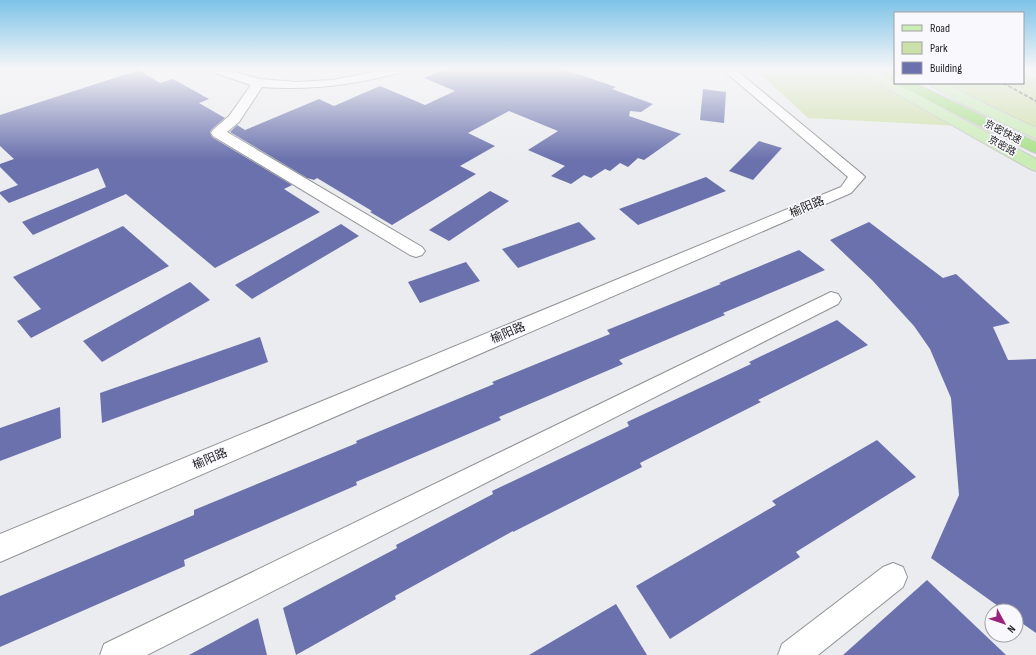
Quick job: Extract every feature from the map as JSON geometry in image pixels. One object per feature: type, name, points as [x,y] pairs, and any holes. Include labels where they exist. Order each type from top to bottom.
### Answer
[{"type":"highway","points":[[930,100],[990,140]]},
{"type":"highway","name":"京密快速","points":[[939,100],[1036,148]]},
{"type":"highway","name":"京密快速","points":[[959,100],[1036,140]]},
{"type":"main road","name":"京密路","points":[[917,100],[1036,166]]},
{"type":"main road","points":[[965,100],[1036,134]]},
{"type":"street","points":[[247,100],[234,119],[218,133],[416,251]]},
{"type":"street","name":"榆阳路","points":[[0,548],[846,190],[857,177],[765,100]]},
{"type":"street","points":[[115,655],[831,299]]},
{"type":"street","points":[[793,655],[893,577]]},
{"type":"green space","points":[[788,100],[913,100],[960,126],[808,118]]},
{"type":"green space","points":[[976,100],[1036,100],[1036,131]]},
{"type":"building","points":[[48,100],[208,100],[199,103],[225,118],[212,129],[210,132],[212,137],[292,185],[284,189],[320,212],[215,268],[126,194],[33,235],[22,222],[106,187],[98,168],[9,203],[0,194],[0,192],[18,185],[0,167],[0,164],[14,159],[0,146],[0,115]]},
{"type":"building","points":[[318,100],[334,106],[349,100],[412,100],[425,105],[437,100],[641,100],[653,104],[641,112],[630,111],[629,116],[681,134],[644,160],[638,158],[628,167],[620,163],[610,171],[605,169],[591,178],[584,175],[571,184],[551,176],[565,166],[528,150],[558,131],[509,111],[468,133],[495,146],[460,166],[476,174],[392,225],[370,212],[372,211],[317,178],[314,180],[307,178],[230,132],[237,125],[245,130]]},
{"type":"building","points":[[702,100],[726,100],[724,123],[700,120]]},
{"type":"building","points":[[759,141],[782,148],[753,180],[729,171]]},
{"type":"building","points":[[706,177],[726,191],[638,225],[619,209]]},
{"type":"building","points":[[490,191],[509,201],[449,241],[429,230]]},
{"type":"building","points":[[579,222],[596,239],[518,268],[502,249]]},
{"type":"building","points":[[869,222],[943,278],[956,274],[1010,323],[993,327],[1008,360],[1036,359],[1036,633],[1024,625],[1024,603],[994,603],[931,558],[959,495],[951,398],[930,349],[914,326],[872,280],[830,240]]},
{"type":"building","points":[[341,224],[359,236],[252,299],[235,285]]},
{"type":"building","points":[[123,226],[169,266],[31,338],[17,321],[41,309],[13,277]]},
{"type":"building","points":[[799,250],[825,270],[723,313],[725,315],[619,360],[623,364],[499,417],[501,420],[356,482],[357,485],[184,560],[185,566],[0,647],[0,596],[194,515],[194,510],[357,443],[356,441],[494,384],[492,382],[610,334],[607,330],[721,284],[719,283]]},
{"type":"building","points":[[466,262],[480,281],[420,303],[408,282]]},
{"type":"building","points":[[190,282],[210,300],[102,362],[83,341]]},
{"type":"building","points":[[837,320],[868,345],[758,400],[761,402],[640,463],[642,467],[513,531],[395,596],[396,599],[296,655],[283,608],[397,548],[396,545],[493,494],[492,491],[629,426],[627,422],[751,364],[749,362]]},
{"type":"building","points":[[260,337],[268,362],[102,423],[100,393]]},
{"type":"building","points":[[60,407],[61,438],[0,461],[0,428]]},
{"type":"building","points":[[877,440],[916,477],[796,552],[800,557],[670,639],[636,586],[776,505],[772,501]]},
{"type":"building","points":[[927,580],[984,634],[984,643],[993,643],[1006,655],[843,655]]},
{"type":"building","points":[[616,604],[647,655],[529,655]]},
{"type":"building","points":[[258,618],[267,655],[189,655]]}]
